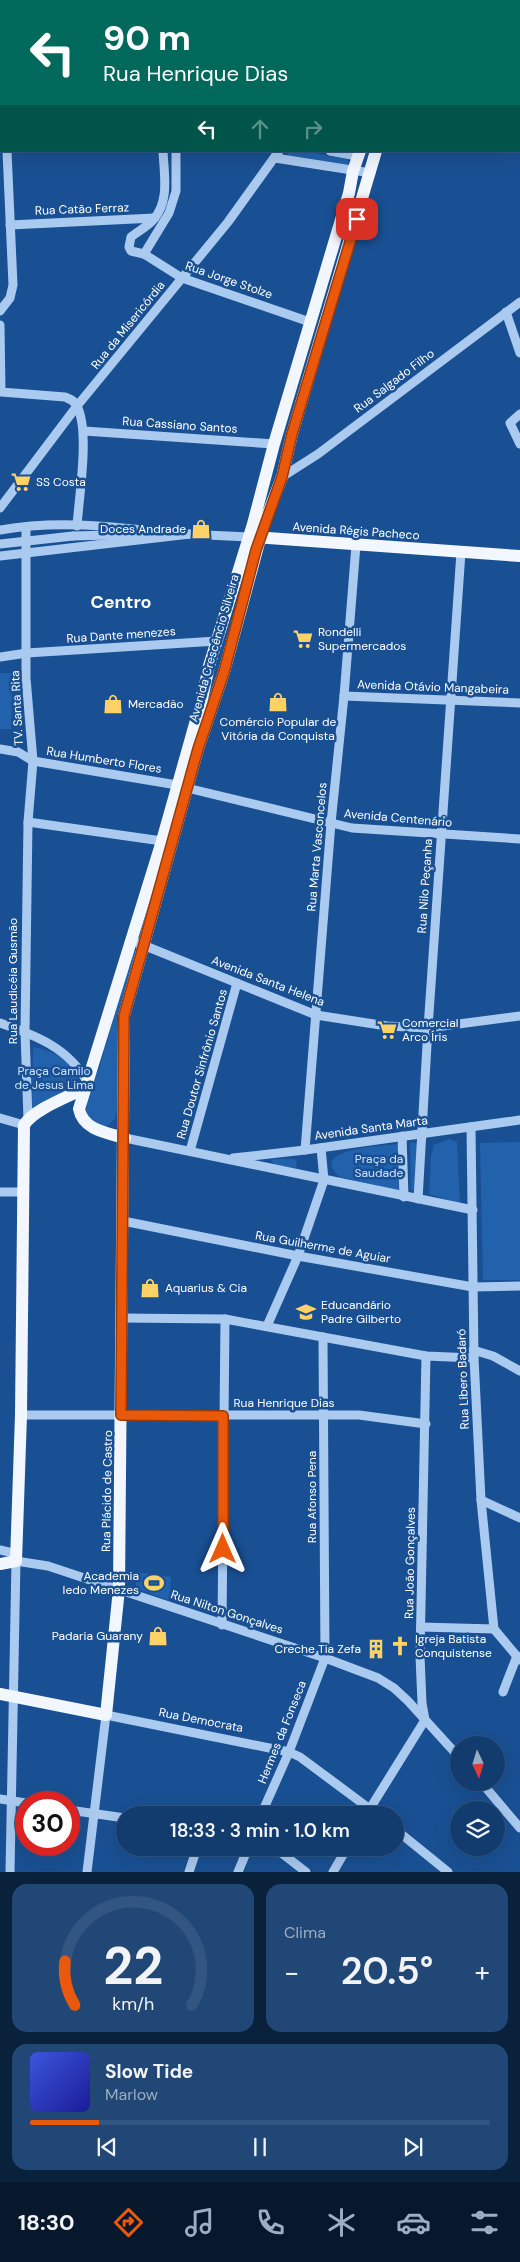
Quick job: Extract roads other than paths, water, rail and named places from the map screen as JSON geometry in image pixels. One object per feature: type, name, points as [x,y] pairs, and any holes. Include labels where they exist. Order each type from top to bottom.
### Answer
[{"type":"main road","name":"Avenida Crescêncio Silveira","points":[[359,154],[274,444],[255,537],[224,672],[214,697],[182,786],[162,842],[93,1070],[86,1085],[79,1109],[80,1114],[89,1126],[125,1138],[123,1117],[124,1016],[144,946],[182,786],[209,666],[255,537],[282,477],[289,446],[371,174],[376,152]]},
{"type":"main road","points":[[274,444],[278,442],[289,446]]},
{"type":"main road","name":"Avenida Régis Pacheco","points":[[255,537],[520,556]]},
{"type":"main road","points":[[217,641],[225,639],[231,643]]},
{"type":"main road","points":[[209,666],[215,672],[224,672]]},
{"type":"main road","points":[[26,1122],[40,1110],[86,1085]]},
{"type":"main road","points":[[104,1132],[123,1117]]},
{"type":"main road","name":"Rua Laudicéia Gusmão","points":[[17,1558],[21,1415],[23,1192],[26,1122]]},
{"type":"main road","name":"Rua Plácido de Castro","points":[[106,1715],[120,1589],[121,1318],[125,1138]]},
{"type":"main road","points":[[0,1564],[17,1558]]},
{"type":"main road","name":"Rua Democrata","points":[[0,1694],[106,1715]]},
{"type":"street","points":[[0,311],[12,291],[7,152]]},
{"type":"street","name":"Rua Catão Ferraz","points":[[144,254],[132,251],[129,241],[131,237],[155,218],[165,196],[163,152]]},
{"type":"street","points":[[144,254],[169,213],[175,197],[177,181],[176,152]]},
{"type":"street","points":[[340,152],[359,154]]},
{"type":"street","points":[[277,155],[371,174]]},
{"type":"street","name":"Rua da Misericórdia","points":[[0,508],[77,406],[182,278],[277,155]]},
{"type":"street","name":"Rua Catão Ferraz","points":[[10,225],[155,218]]},
{"type":"street","name":"Rua Jorge Stolze","points":[[144,254],[182,278],[310,322]]},
{"type":"street","name":"Rua Salgado Filho","points":[[282,477],[318,454],[520,302]]},
{"type":"street","points":[[506,312],[520,353]]},
{"type":"street","points":[[0,325],[1,392],[65,397],[77,406],[84,431],[77,526]]},
{"type":"street","points":[[520,414],[510,423],[520,444]]},
{"type":"street","name":"Rua Cassiano Santos","points":[[84,431],[274,444]]},
{"type":"street","name":"Avenida Régis Pacheco","points":[[0,530],[26,527],[77,526],[136,529],[173,534]]},
{"type":"street","points":[[26,527],[28,653]]},
{"type":"street","name":"Avenida Régis Pacheco","points":[[0,544],[73,536],[190,534],[255,537]]},
{"type":"street","name":"Avenida Régis Pacheco","points":[[0,556],[190,534]]},
{"type":"street","name":"Rua Marta Vasconcelos","points":[[305,1150],[330,823],[344,696],[356,545]]},
{"type":"street","name":"Rua Nilo Peçanha","points":[[418,1199],[461,552]]},
{"type":"street","name":"Rua Dante menezes","points":[[0,657],[28,653],[217,641]]},
{"type":"street","name":"TV. Santa Rita","points":[[28,653],[26,678],[33,761]]},
{"type":"street","name":"Avenida Otávio Mangabeira","points":[[344,696],[452,702],[520,703]]},
{"type":"street","name":"Rua Humberto Flores","points":[[0,749],[18,752],[33,761],[182,786]]},
{"type":"street","name":"Rua Laudicéia Gusmão","points":[[26,1122],[28,822],[33,761]]},
{"type":"street","name":"Avenida Centenário","points":[[182,786],[352,828],[520,839]]},
{"type":"street","points":[[28,822],[162,842]]},
{"type":"street","name":"Avenida Santa Helena","points":[[131,940],[316,1015],[387,1026],[428,1028],[520,1016]]},
{"type":"street","name":"Rua Doutor Sinfrônio Santos","points":[[190,1152],[237,983]]},
{"type":"street","points":[[0,1023],[26,1032],[53,1045],[69,1057],[81,1070],[86,1085]]},
{"type":"street","points":[[0,1118],[26,1122]]},
{"type":"street","name":"Avenida Santa Marta","points":[[225,1159],[321,1148],[520,1120]]},
{"type":"street","name":"Rua Líbero Badaró","points":[[470,1127],[473,1210],[473,1354],[481,1500],[494,1629]]},
{"type":"street","points":[[402,1136],[404,1196]]},
{"type":"street","points":[[125,1138],[473,1210]]},
{"type":"street","points":[[268,1326],[298,1256],[324,1180],[321,1148]]},
{"type":"street","points":[[0,1192],[23,1192]]},
{"type":"street","name":"Rua Guilherme de Aguiar","points":[[123,1221],[298,1256],[473,1287],[520,1286]]},
{"type":"street","points":[[121,1318],[225,1319],[426,1356],[473,1354],[493,1356],[520,1371]]},
{"type":"street","points":[[222,1624],[225,1319]]},
{"type":"street","name":"Rua Afonso Pena","points":[[323,1337],[325,1658]]},
{"type":"street","name":"Rua João Gonçalves","points":[[425,1720],[421,1682],[421,1627],[426,1356]]},
{"type":"street","name":"Rua Henrique Dias","points":[[21,1415],[359,1415],[426,1424]]},
{"type":"street","points":[[481,1500],[520,1518]]},
{"type":"street","name":"Rua Nilton Gonçalves","points":[[0,1550],[17,1558],[120,1589],[325,1658],[378,1678],[394,1688],[450,1746]]},
{"type":"street","points":[[10,1872],[17,1558]]},
{"type":"street","points":[[421,1627],[494,1629],[518,1658],[503,1692]]},
{"type":"street","name":"Hermes da Fonseca","points":[[265,1806],[290,1752],[325,1658]]},
{"type":"street","name":"Rua Democrata","points":[[106,1715],[290,1752],[300,1757],[361,1806]]},
{"type":"street","name":"Rua Plácido de Castro","points":[[87,1872],[106,1715]]},
{"type":"street","points":[[372,1806],[425,1720]]},
{"type":"street","points":[[489,1791],[520,1828]]},
{"type":"street","points":[[0,1799],[15,1801]]},
{"type":"street","points":[[80,1811],[116,1817]]},
{"type":"street","points":[[404,1836],[448,1872]]},
{"type":"street","points":[[189,1872],[194,1856]]},
{"type":"street","points":[[238,1872],[245,1856]]},
{"type":"street","points":[[285,1856],[306,1872]]},
{"type":"street","points":[[333,1872],[342,1856]]},
{"type":"place","name":"SS Costa","points":[[21,482]]},
{"type":"place","name":"Doces Andrade","points":[[201,529]]},
{"type":"place","name":"Rondelli Supermercados","points":[[303,639]]},
{"type":"place","name":"Comércio Popular de Vitória da Conquista","points":[[278,702]]},
{"type":"place","name":"Mercadão","points":[[113,704]]},
{"type":"place","name":"Comercial Arco Íris","points":[[387,1030]]},
{"type":"place","name":"Aquarius & Cia","points":[[150,1288]]},
{"type":"place","name":"Educandário Padre Gilberto","points":[[306,1312]]},
{"type":"place","name":"Academia Iedo Menezes","points":[[154,1583]]},
{"type":"place","name":"Padaria Guarany","points":[[158,1636]]},
{"type":"place","name":"Igreja Batista Conquistense","points":[[400,1646]]},
{"type":"place","name":"Creche Tia Zefa","points":[[376,1649]]},
{"type":"district","name":"Centro","points":[[121,602]]},
{"type":"park label","name":"Praça Camilo de Jesus Lima","points":[[54,1078]]},
{"type":"park label","name":"Praça da Saudade","points":[[379,1166]]}]
